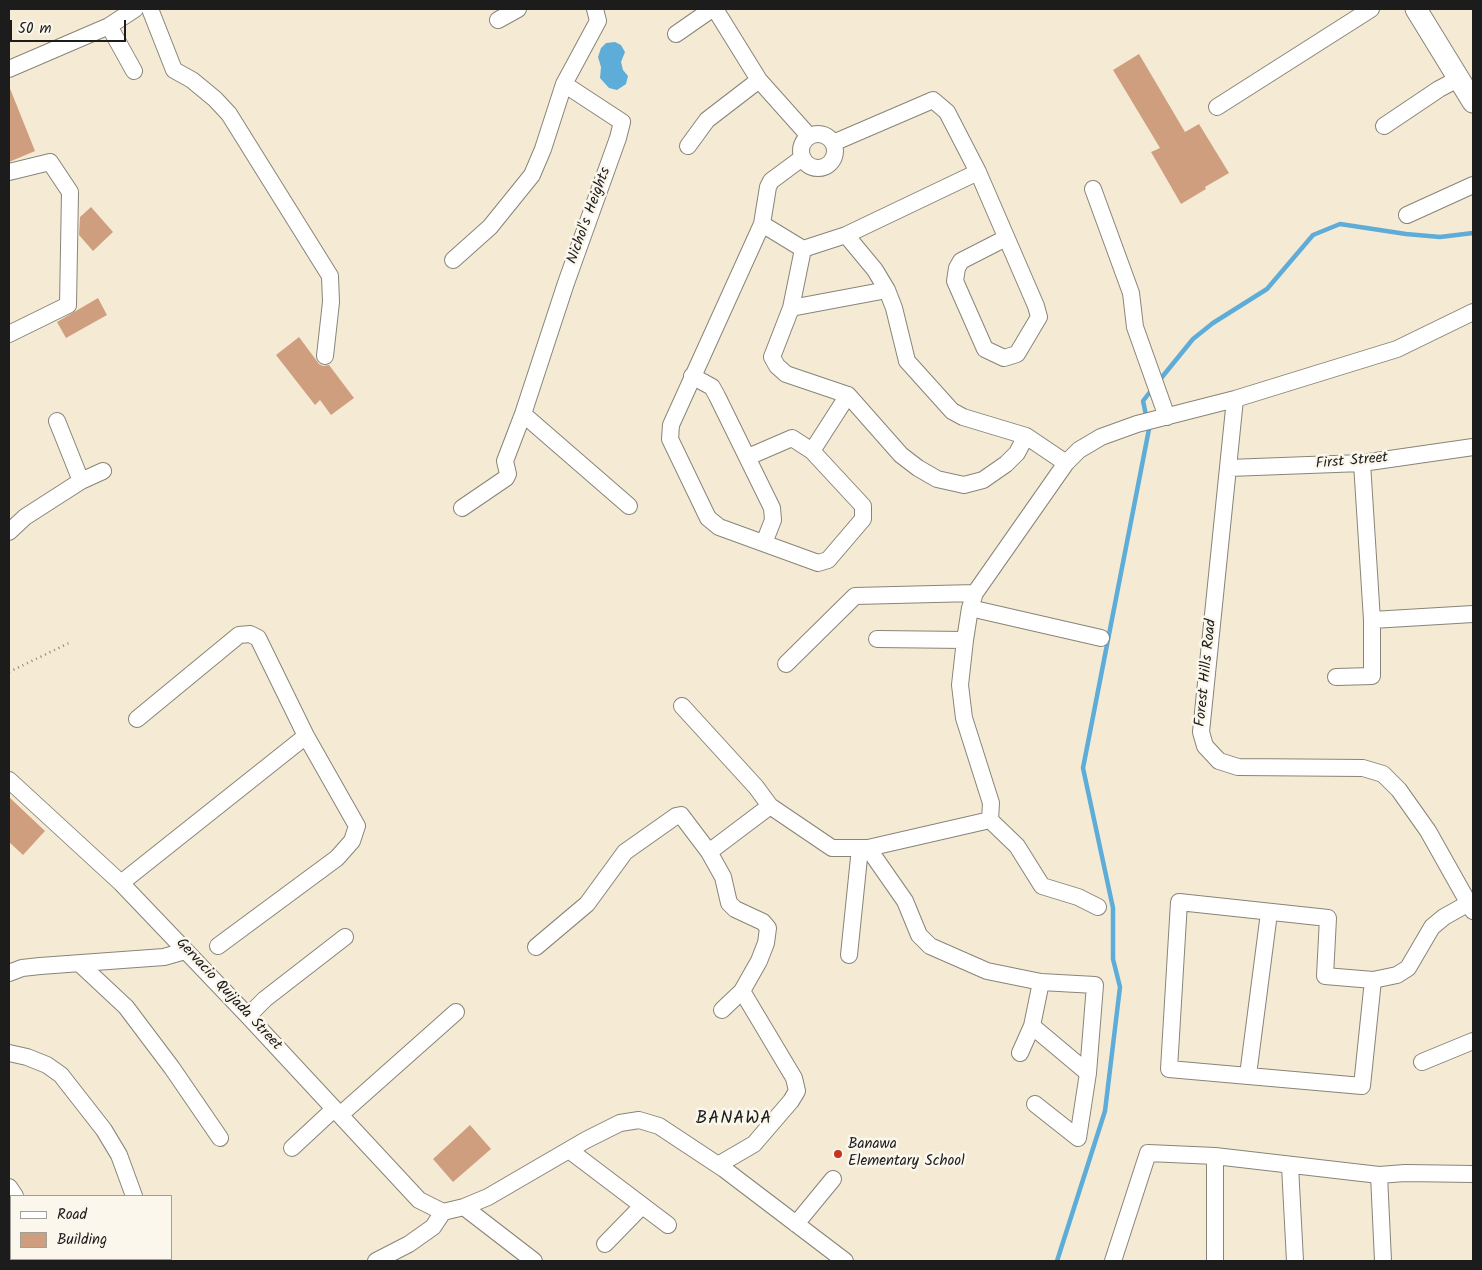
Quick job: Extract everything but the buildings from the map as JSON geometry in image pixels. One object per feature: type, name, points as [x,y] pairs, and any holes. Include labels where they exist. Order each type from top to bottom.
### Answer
[{"type":"main road","points":[[1416,9],[1473,102]]},
{"type":"street","points":[[9,70],[109,26],[135,9]]},
{"type":"street","points":[[150,9],[174,70],[192,80],[215,99],[229,114],[330,276],[331,302],[324,356]]},
{"type":"street","points":[[498,20],[518,9]]},
{"type":"street","points":[[453,260],[490,227],[532,175],[543,149],[564,84],[598,21],[595,9]]},
{"type":"street","points":[[676,34],[713,9],[760,80],[809,136]]},
{"type":"street","points":[[1216,107],[1371,9]]},
{"type":"street","points":[[109,26],[134,71]]},
{"type":"street","points":[[1384,126],[1439,89],[1458,79]]},
{"type":"street","points":[[688,146],[707,120],[760,80]]},
{"type":"street","name":"Nichol's Heights","points":[[462,508],[506,478],[508,470],[504,461],[523,414],[622,122],[564,84]]},
{"type":"street","points":[[833,143],[933,100],[947,112],[978,172],[1036,306],[1039,317],[1017,354],[1004,358],[985,349],[955,281],[957,268],[961,261],[1006,238]]},
{"type":"street","points":[[818,133],[827,136],[833,143],[835,154],[830,163],[825,166],[820,168],[810,166],[802,158],[803,142],[809,136],[818,133]]},
{"type":"street","points":[[748,457],[792,438],[812,451],[862,506],[863,519],[828,560],[818,563],[719,527],[708,518],[670,439],[671,425],[762,224],[768,188],[771,181],[802,158]]},
{"type":"street","points":[[9,172],[50,162],[70,192],[68,305],[9,334]]},
{"type":"street","points":[[762,224],[803,249],[846,235],[978,172]]},
{"type":"street","points":[[1407,215],[1473,185]]},
{"type":"street","points":[[1093,189],[1131,293],[1136,327],[1155,384],[1163,418]]},
{"type":"street","points":[[846,235],[875,270],[887,290],[894,308],[907,361],[952,411],[963,417],[1026,436],[1066,463]]},
{"type":"street","points":[[803,249],[791,308],[772,357],[776,366],[786,374],[848,395],[901,455],[918,468],[938,479],[964,485],[983,480],[1006,464],[1017,453],[1026,436]]},
{"type":"street","points":[[791,308],[887,290]]},
{"type":"street","points":[[1098,907],[1078,897],[1042,886],[1017,846],[990,820],[991,803],[964,718],[960,685],[965,640],[973,600],[1066,463],[1079,450],[1101,437],[1137,424],[1235,399],[1397,349],[1473,312]]},
{"type":"street","points":[[692,376],[712,387],[772,508],[773,520],[764,543]]},
{"type":"street","points":[[812,451],[848,395]]},
{"type":"street","name":"Forest Hills Road","points":[[1235,399],[1201,732],[1206,746],[1219,761],[1238,767],[1363,768],[1383,774],[1399,790],[1428,831],[1471,907]]},
{"type":"street","points":[[523,414],[629,506]]},
{"type":"street","points":[[57,420],[81,481]]},
{"type":"street","name":"First Street","points":[[1229,468],[1362,463],[1473,447]]},
{"type":"street","points":[[1336,677],[1372,676],[1372,620],[1362,463]]},
{"type":"street","points":[[9,532],[25,517],[81,481],[103,471]]},
{"type":"street","points":[[786,664],[855,596],[973,600],[1101,638]]},
{"type":"street","points":[[1372,620],[1473,614]]},
{"type":"street","points":[[137,720],[238,635],[250,634],[258,638],[306,736],[357,826],[352,841],[337,858],[218,946]]},
{"type":"street","points":[[877,639],[965,640]]},
{"type":"street","points":[[682,706],[756,787],[770,806],[832,848],[864,848],[990,820]]},
{"type":"street","points":[[121,883],[306,736]]},
{"type":"street","name":"Gervacio Quijada Street","points":[[9,780],[121,883],[419,1200],[444,1212]]},
{"type":"street","points":[[709,852],[770,806]]},
{"type":"street","points":[[536,948],[587,904],[625,852],[676,816],[681,816],[709,852],[723,877],[729,903],[735,909],[763,922],[768,928],[766,943],[759,962],[742,991],[722,1010]]},
{"type":"street","points":[[849,955],[864,848]]},
{"type":"street","points":[[864,848],[905,901],[919,935],[930,946],[987,971],[1041,982],[1095,985],[1088,1073],[1078,1138],[1035,1104]]},
{"type":"street","points":[[1372,980],[1362,1086],[1169,1069],[1179,902],[1328,918],[1325,976],[1372,980],[1397,975],[1408,968],[1432,927],[1444,917],[1471,907]]},
{"type":"street","points":[[1248,1076],[1269,912]]},
{"type":"street","points":[[248,1016],[265,999],[345,937]]},
{"type":"street","points":[[9,973],[31,967],[164,957],[185,951]]},
{"type":"street","points":[[80,964],[126,1007],[172,1068],[220,1138]]},
{"type":"street","points":[[1020,1053],[1032,1026],[1041,982]]},
{"type":"street","points":[[718,1165],[754,1144],[792,1101],[797,1091],[795,1082],[742,991]]},
{"type":"street","points":[[292,1148],[456,1012]]},
{"type":"street","points":[[1032,1026],[1088,1073]]},
{"type":"street","points":[[1422,1062],[1473,1041]]},
{"type":"street","points":[[9,1053],[27,1057],[47,1065],[61,1075],[104,1130],[119,1155],[134,1195]]},
{"type":"street","points":[[376,1261],[409,1244],[433,1227],[444,1212],[464,1207],[488,1196],[620,1123],[639,1120],[659,1126],[718,1165],[845,1261]]},
{"type":"street","points":[[569,1150],[668,1225]]},
{"type":"street","points":[[1113,1261],[1148,1153],[1215,1156],[1379,1176],[1405,1173],[1473,1174]]},
{"type":"street","points":[[1215,1156],[1215,1261]]},
{"type":"street","points":[[1290,1166],[1295,1261]]},
{"type":"street","points":[[1379,1176],[1382,1261]]},
{"type":"street","points":[[796,1224],[833,1179]]},
{"type":"street","points":[[605,1244],[642,1206]]},
{"type":"street","points":[[464,1207],[534,1261]]},
{"type":"street","points":[[402,1261],[409,1244]]},
{"type":"path","points":[[9,672],[69,643]]},
{"type":"water","points":[[615,42],[621,45],[625,52],[621,62],[623,70],[628,76],[626,84],[617,90],[609,88],[600,78],[601,67],[598,57],[601,48],[606,43]]},
{"type":"waterway","points":[[1158,382],[1193,339],[1213,323],[1267,289],[1313,235],[1340,224],[1440,237],[1473,233]]},
{"type":"waterway","points":[[1057,1261],[1105,1111],[1120,987],[1113,959],[1113,908],[1083,768],[1149,429],[1143,401],[1153,388]]},
{"type":"place","name":"Banawa Elementary School","points":[[838,1154]]},
{"type":"district","name":"BANAWA","points":[[734,1120]]}]
